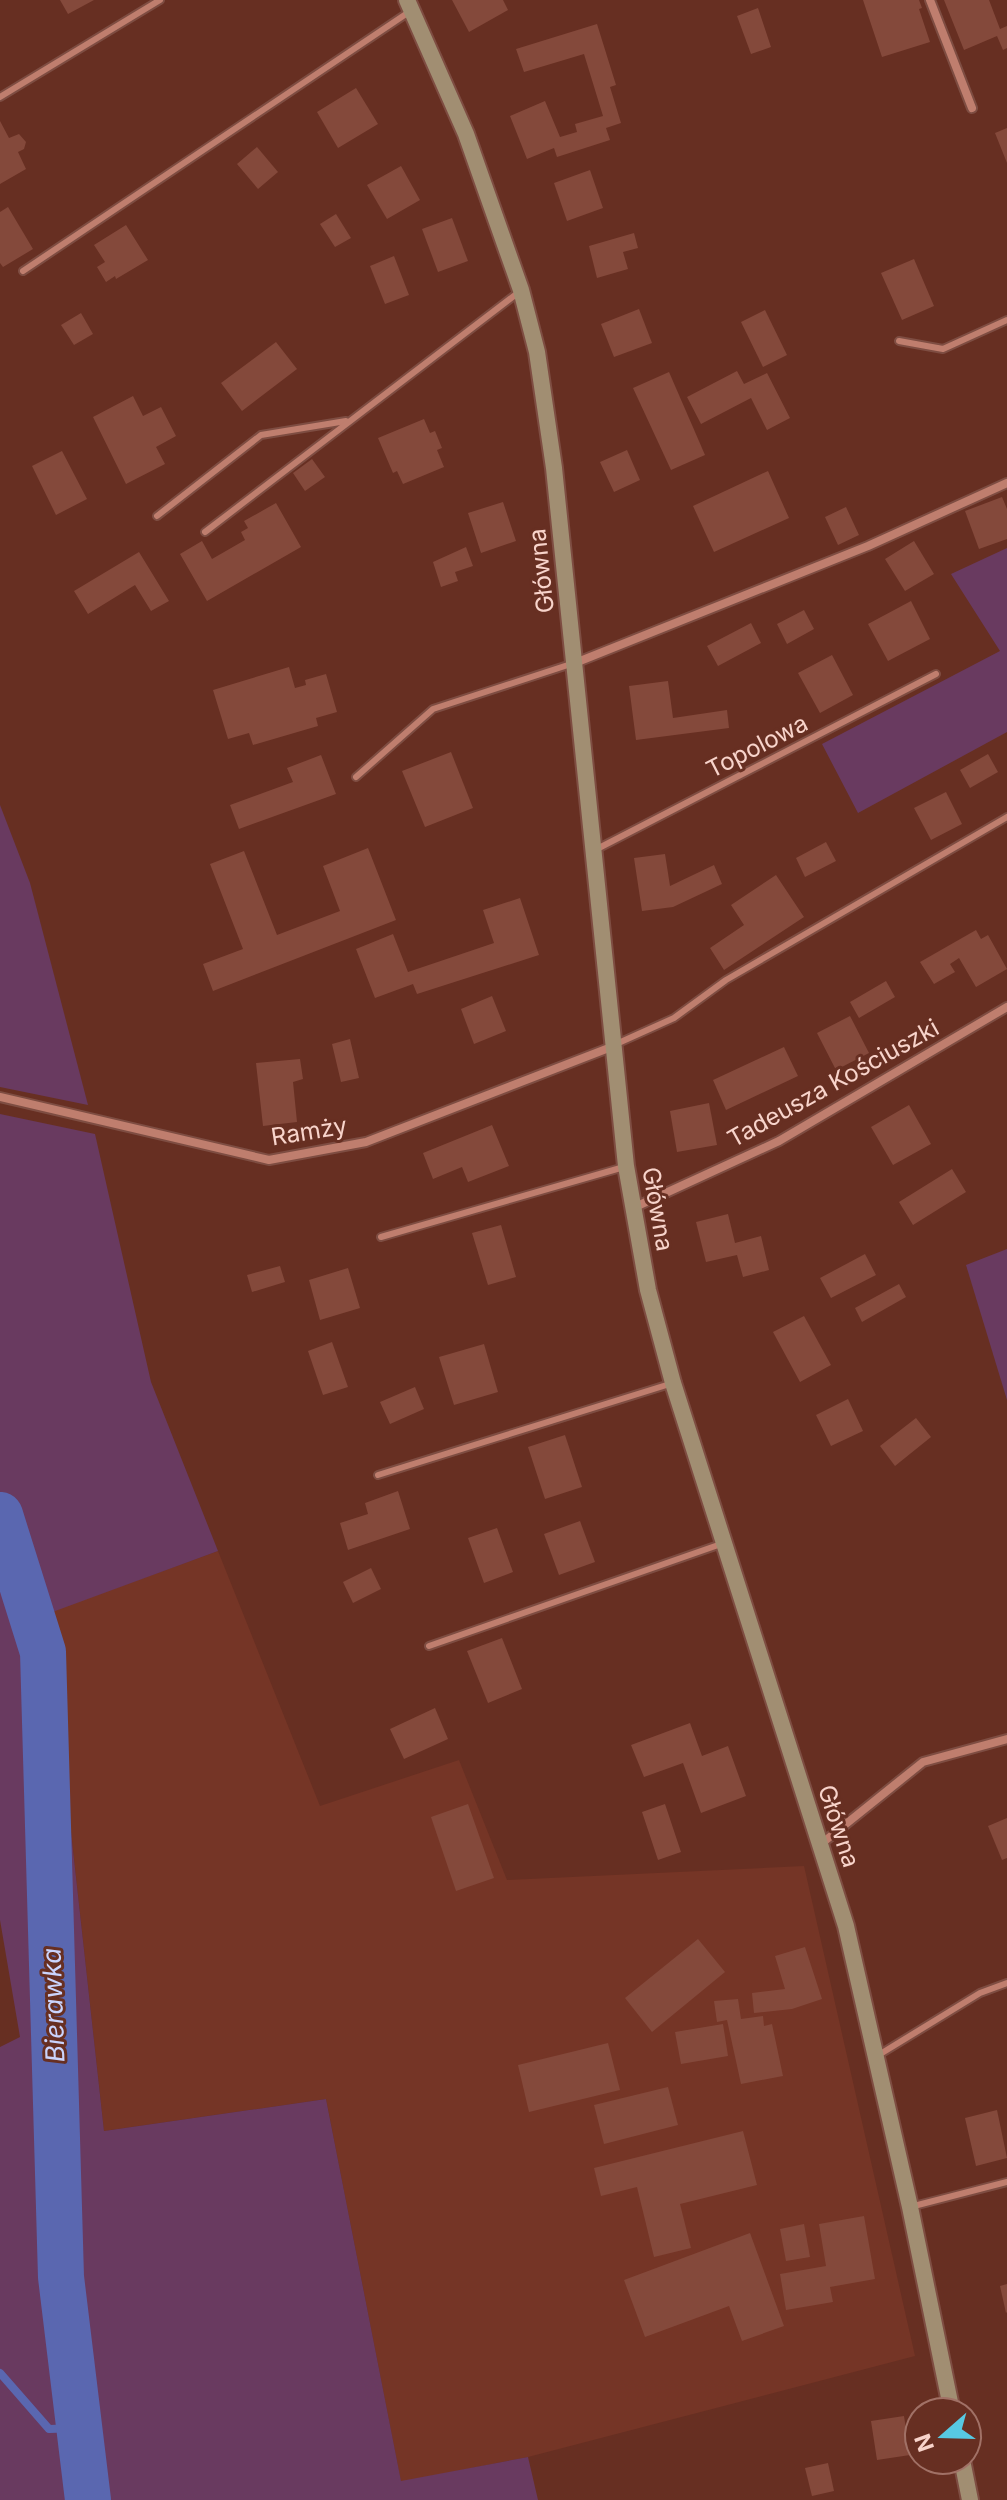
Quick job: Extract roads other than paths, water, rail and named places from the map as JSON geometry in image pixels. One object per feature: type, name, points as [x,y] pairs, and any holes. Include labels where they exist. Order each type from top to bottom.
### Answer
[{"type":"main road","name":"Główna","points":[[409,5],[466,134],[521,290],[537,352],[554,468],[626,1166],[648,1290],[673,1383],[846,1926],[877,2056],[949,2396]]},
{"type":"main road","points":[[965,2476],[970,2500]]},
{"type":"street","points":[[930,0],[972,108]]},
{"type":"street","points":[[575,663],[868,546],[1007,483]]},
{"type":"street","name":"Tadeusza Kościuszki","points":[[632,1208],[779,1141],[1007,1007]]},
{"type":"street","name":"Ramży","points":[[0,1097],[269,1160],[366,1142],[614,1045]]},
{"type":"street","points":[[820,1845],[923,1762],[1007,1739]]},
{"type":"lane","points":[[0,97],[160,0]]},
{"type":"lane","points":[[23,271],[409,5]]},
{"type":"lane","points":[[205,532],[521,290]]},
{"type":"lane","points":[[899,341],[943,349],[1007,320]]},
{"type":"lane","points":[[157,516],[261,435],[350,421]]},
{"type":"lane","points":[[356,777],[433,709],[575,663]]},
{"type":"lane","name":"Topolowa","points":[[595,850],[936,674]]},
{"type":"lane","points":[[614,1045],[674,1018],[726,980],[1007,817]]},
{"type":"lane","points":[[381,1237],[626,1166]]},
{"type":"lane","points":[[378,1475],[673,1383]]},
{"type":"lane","points":[[429,1646],[724,1543]]},
{"type":"lane","points":[[877,2056],[980,1993],[1007,1983]]},
{"type":"lane","points":[[910,2207],[1007,2182]]},
{"type":"waterway","name":"Bierawka","points":[[0,1515],[43,1652],[61,2277],[88,2500]]},
{"type":"waterway","points":[[0,2373],[49,2429],[80,2428]]}]
